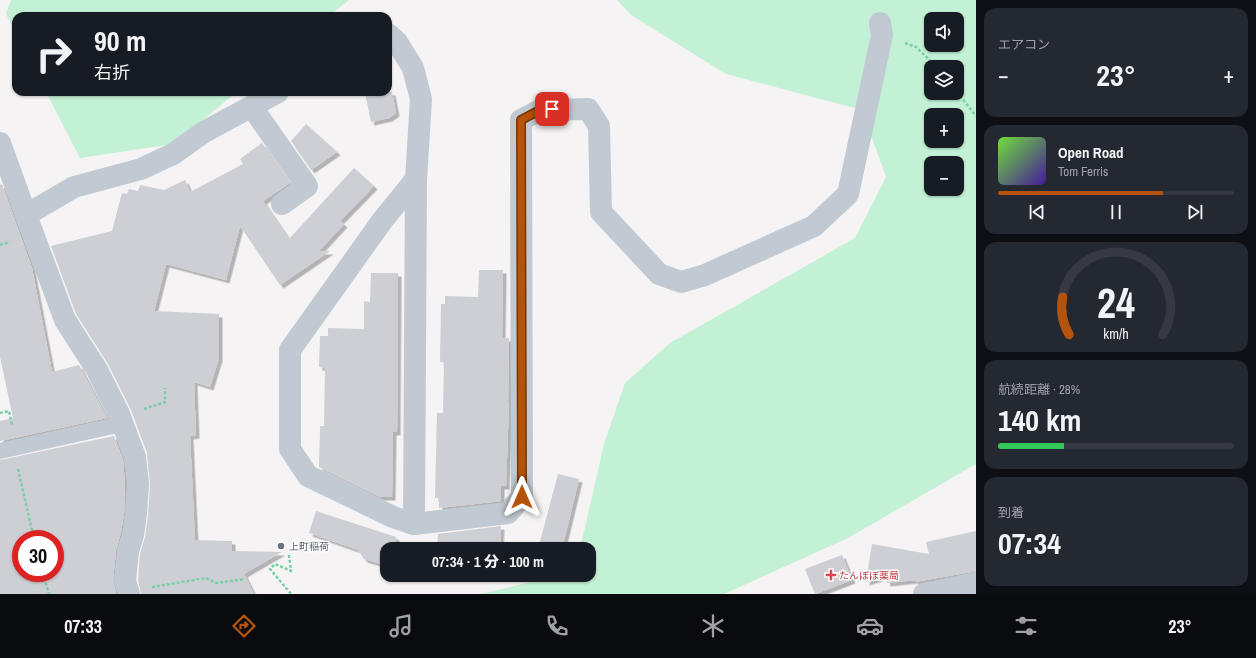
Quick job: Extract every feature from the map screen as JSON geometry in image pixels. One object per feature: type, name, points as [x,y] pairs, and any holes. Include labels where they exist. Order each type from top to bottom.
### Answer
[{"type":"street","points":[[416,179],[382,221],[290,350],[290,449],[308,476],[393,517],[414,524],[508,513],[522,497],[521,120],[540,110],[588,109],[599,126],[601,212],[659,274],[681,282],[705,275],[814,226],[848,194],[881,29]]},
{"type":"street","points":[[392,38],[397,42],[412,68],[421,99],[416,179],[414,524]]},
{"type":"street","points":[[26,216],[74,187],[141,169],[173,154],[204,132],[271,96]]},
{"type":"street","points":[[252,107],[307,186],[282,204]]},
{"type":"street","points":[[0,143],[65,320],[97,370],[120,419],[135,457],[138,484],[134,528],[128,551],[125,581],[136,591]]},
{"type":"street","points":[[924,594],[976,583]]},
{"type":"lane","points":[[0,451],[120,419]]},
{"type":"path","points":[[881,29],[916,47],[930,60]]},
{"type":"path","points":[[963,100],[976,116]]},
{"type":"path","points":[[120,419],[165,402],[165,388]]},
{"type":"path","points":[[289,555],[291,571],[275,564],[270,570],[291,594]]},
{"type":"path","points":[[136,591],[206,578],[216,583],[245,579]]},
{"type":"path","points":[[46,582],[49,594]]},
{"type":"green space","points":[[11,0],[349,0],[334,12],[12,12],[12,25],[6,14]]},
{"type":"green space","points":[[617,0],[976,0],[976,464],[848,538],[724,594],[481,594],[531,582],[596,582],[596,542],[582,542],[604,444],[625,383],[670,343],[855,238],[886,177],[862,110],[726,74],[631,15]]},
{"type":"green space","points":[[48,96],[232,96],[173,144],[80,158]]},
{"type":"building","points":[[392,92],[396,113],[389,118],[371,122],[366,96],[392,96]]},
{"type":"building","points":[[306,124],[337,152],[311,170],[291,141]]},
{"type":"building","points":[[262,143],[290,183],[263,201],[289,239],[354,168],[374,186],[340,221],[344,224],[319,251],[330,251],[280,285],[240,226],[226,280],[166,264],[154,311],[219,314],[219,358],[210,387],[194,382],[196,435],[190,436],[195,540],[232,541],[232,551],[282,552],[244,574],[254,594],[141,594],[138,580],[140,554],[145,537],[150,485],[147,453],[131,410],[108,364],[76,314],[51,246],[112,231],[122,193],[127,194],[129,189],[138,191],[140,185],[164,190],[185,180],[190,192],[243,164],[240,159]]},
{"type":"building","points":[[2,184],[32,268],[52,372],[79,365],[107,418],[0,441],[0,421],[13,418],[0,357],[0,185]]},
{"type":"building","points":[[479,270],[503,270],[502,338],[509,338],[509,402],[506,486],[501,486],[501,501],[439,508],[439,498],[435,498],[437,413],[443,413],[444,362],[440,362],[441,304],[445,304],[445,296],[478,297]]},
{"type":"building","points":[[371,273],[398,273],[397,432],[393,432],[392,497],[380,497],[319,467],[320,426],[324,426],[325,368],[319,367],[320,336],[328,336],[328,328],[364,329],[364,301],[370,302]]},
{"type":"building","points":[[114,436],[123,460],[125,484],[124,513],[116,550],[113,580],[116,594],[0,594],[0,460]]},
{"type":"building","points":[[558,474],[579,479],[564,542],[540,542]]},
{"type":"building","points":[[316,511],[396,537],[396,542],[380,542],[380,564],[364,559],[358,550],[309,533]]},
{"type":"building","points":[[501,526],[500,542],[437,542],[438,534]]},
{"type":"building","points":[[976,531],[976,571],[915,582],[915,580],[887,583],[886,576],[866,582],[872,544],[929,554],[926,542]]},
{"type":"building","points":[[842,555],[852,580],[815,594],[805,569]]},
{"type":"place","name":"上町稲荷","points":[[281,546]]},
{"type":"place","name":"たんぽぽ薬局","points":[[831,575]]},
{"type":"route","points":[[522,497],[523,312],[521,120],[540,110],[552,109]]}]
